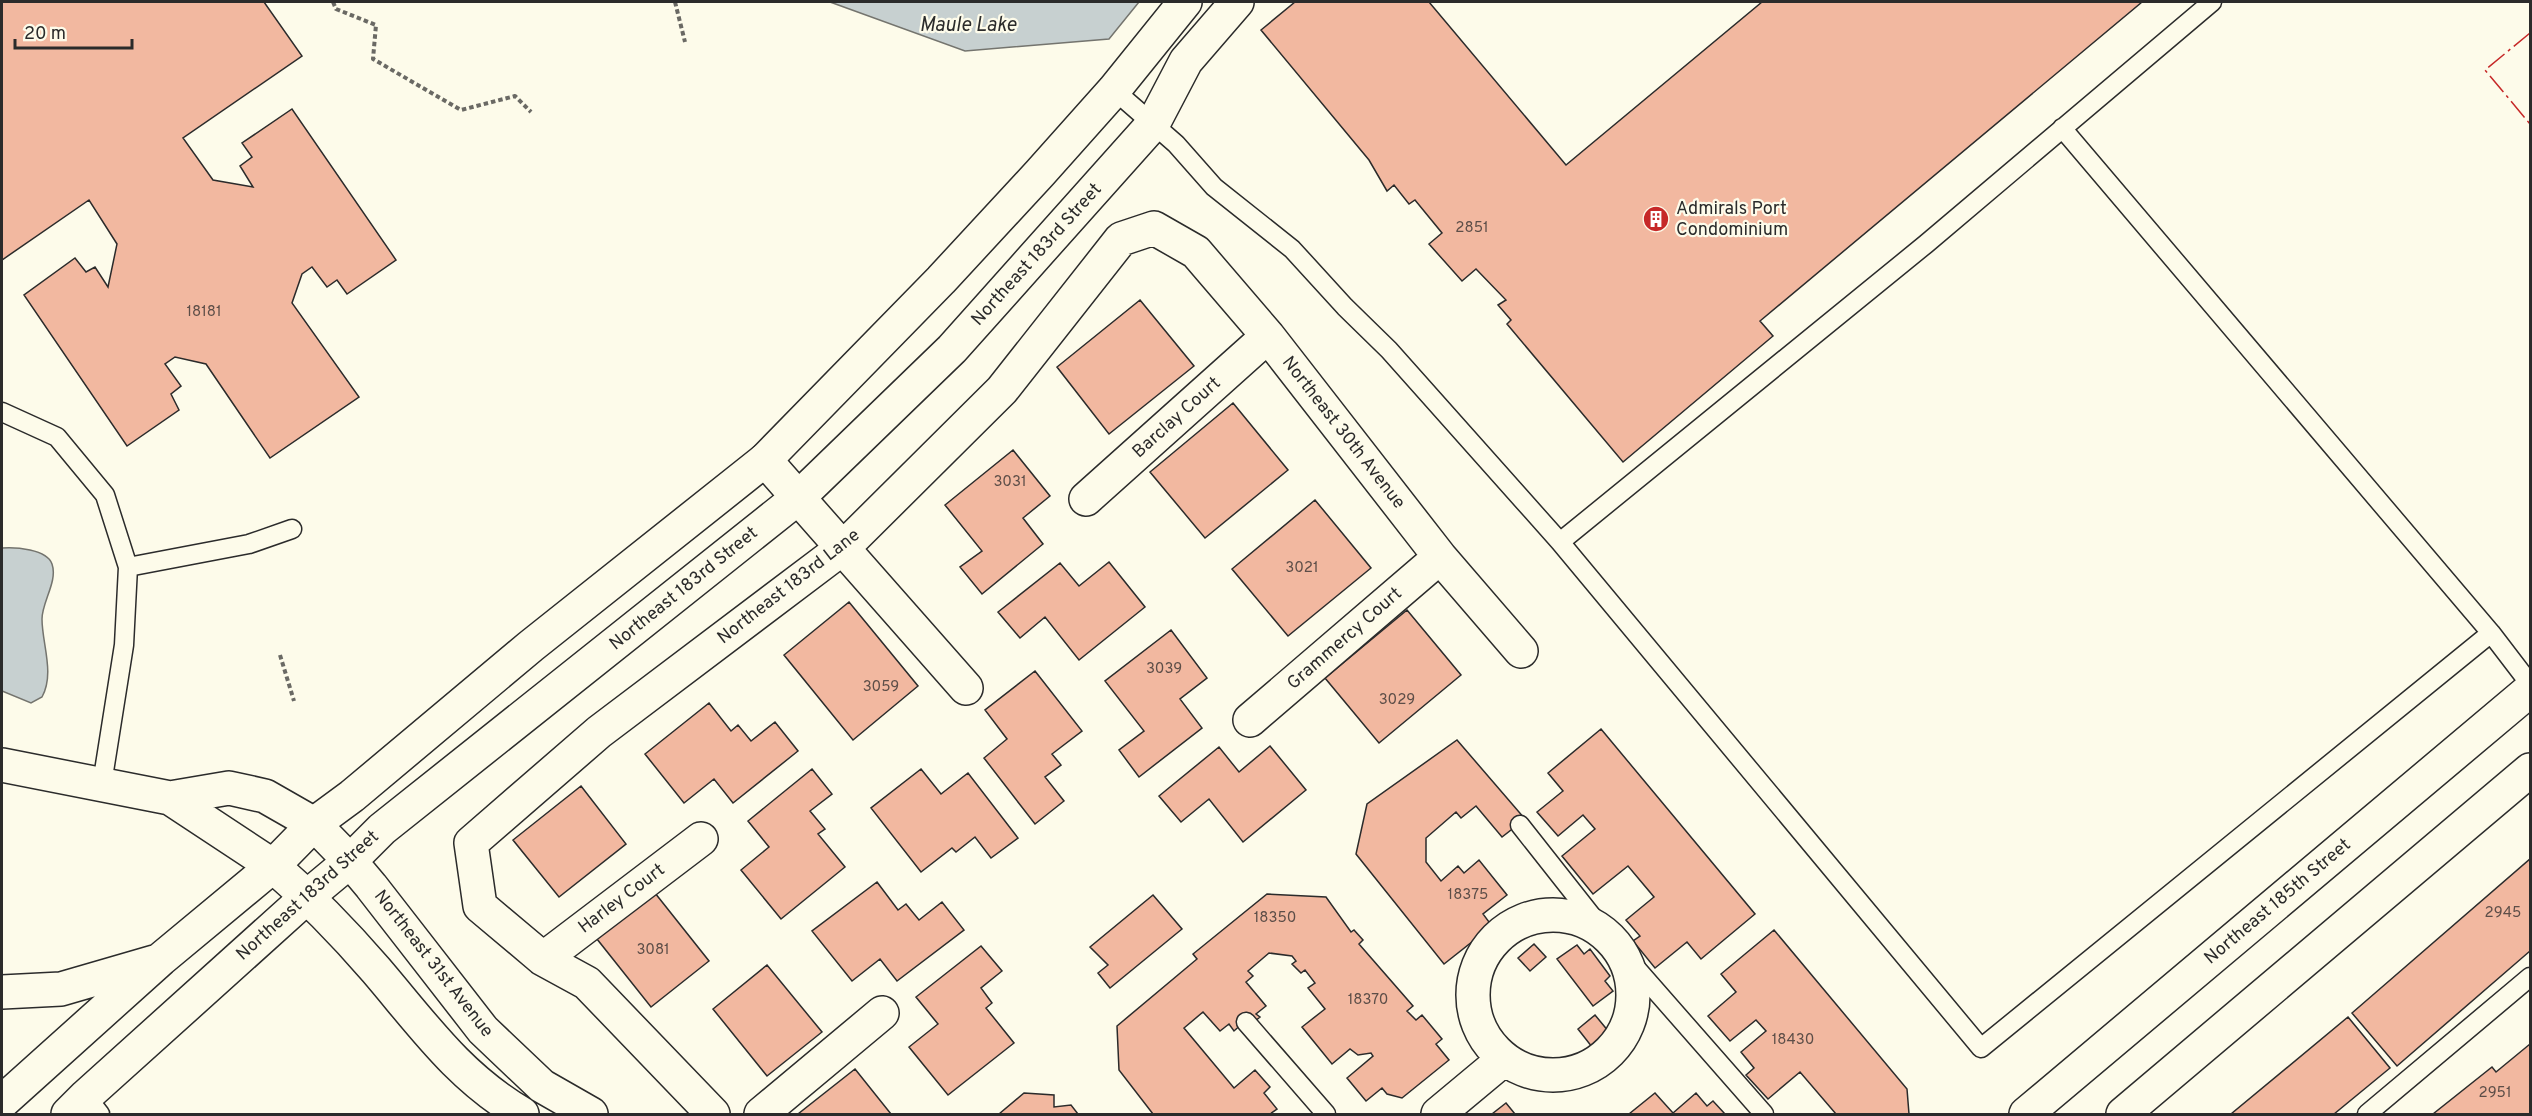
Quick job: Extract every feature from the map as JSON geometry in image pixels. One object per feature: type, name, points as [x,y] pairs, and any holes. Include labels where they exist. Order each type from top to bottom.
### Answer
[{"type":"street","points":[[2,1102],[161,959],[273,866],[314,824],[352,796],[531,646],[765,460],[941,280],[1114,90],[1185,2]]},
{"type":"street","name":"Northeast 183rd Street","points":[[85,1108],[308,896],[350,861],[382,829],[799,497],[952,350],[1153,124],[1186,61],[1237,2]]},
{"type":"street","name":"Northeast 30th Avenue","points":[[1154,228],[1196,252],[1268,336],[1440,557],[1521,651]]},
{"type":"street","name":"Northeast 183rd Lane","points":[[543,959],[480,906],[471,843],[599,732],[844,548],[1002,390],[1121,239],[1154,228]]},
{"type":"street","name":"Barclay Court","points":[[1086,499],[1268,336]]},
{"type":"street","points":[[765,460],[966,688]]},
{"type":"street","name":"Grammercy Court","points":[[1251,720],[1440,557]]},
{"type":"street","name":"Northeast 185th Street","points":[[2026,1114],[2530,690]]},
{"type":"street","points":[[2,765],[170,798],[273,866],[308,896],[377,971],[445,1053],[497,1100],[522,1114]]},
{"type":"street","points":[[2123,1114],[2530,770]]},
{"type":"street","name":"Northeast 31st Avenue","points":[[170,798],[229,788],[264,796],[314,824],[350,861],[483,1030],[542,1086],[591,1114]]},
{"type":"street","name":"Harley Court","points":[[543,959],[701,839]]},
{"type":"street","points":[[1545,914],[1567,915],[1588,922],[1614,943],[1631,974],[1634,999],[1628,1023],[1616,1045],[1598,1062],[1575,1072],[1550,1076],[1525,1071],[1504,1059],[1488,1044],[1478,1026],[1473,1005],[1473,983],[1479,962],[1490,944],[1506,930],[1525,919],[1545,914]]},
{"type":"street","points":[[2,992],[61,989],[161,959]]},
{"type":"street","points":[[543,959],[587,983],[713,1114]]},
{"type":"street","points":[[761,1114],[882,1013]]},
{"type":"street","points":[[1437,1114],[1504,1059]]},
{"type":"lane","points":[[1560,542],[1926,243],[2212,2]]},
{"type":"lane","points":[[1114,90],[1176,144],[1214,187],[1292,249],[1345,307],[1389,350],[1560,542],[1981,1048],[2491,633]]},
{"type":"lane","points":[[2062,128],[2491,633],[2530,684]]},
{"type":"lane","points":[[2,412],[57,436],[105,495],[128,567],[124,645],[102,784]]},
{"type":"lane","points":[[128,567],[249,544],[292,529]]},
{"type":"lane","points":[[1520,825],[1614,943],[1764,1114]]},
{"type":"lane","points":[[2367,1114],[2530,977]]},
{"type":"lane","points":[[1246,1022],[1326,1114]]},
{"type":"path","points":[[333,2],[336,9],[376,25],[374,59],[461,110],[515,96],[531,112]]},
{"type":"path","points":[[675,2],[685,42]]},
{"type":"path","points":[[280,655],[294,701]]},
{"type":"water","name":"Maule Lake","points":[[830,2],[1139,2],[1109,39],[965,51]]},
{"type":"water","points":[[2,548],[37,552],[49,559],[52,564],[53,577],[42,619],[48,668],[46,688],[42,697],[31,703],[2,691]]},
{"type":"building","points":[[2,2],[264,2],[302,56],[183,138],[213,180],[253,187],[240,166],[252,157],[242,143],[292,109],[396,260],[347,294],[337,280],[327,287],[312,267],[302,274],[292,303],[359,397],[270,458],[206,364],[175,357],[165,364],[181,386],[171,394],[179,410],[127,446],[24,295],[75,258],[86,272],[95,267],[108,287],[117,244],[89,200],[2,260]]},
{"type":"building","name":"Admirals Port Condominium","points":[[1295,2],[1429,2],[1566,165],[1762,2],[2142,2],[1760,321],[1773,336],[1623,462],[1507,324],[1511,320],[1498,305],[1506,300],[1476,269],[1462,281],[1429,244],[1442,233],[1415,200],[1409,204],[1394,185],[1387,191],[1369,160],[1261,30]]},
{"type":"building","points":[[1140,300],[1194,366],[1109,434],[1057,367]]},
{"type":"building","points":[[1233,403],[1288,470],[1205,538],[1150,472]]},
{"type":"building","points":[[1013,450],[1050,496],[1023,518],[1043,544],[982,594],[960,567],[982,551],[945,505]]},
{"type":"building","points":[[1315,500],[1371,568],[1288,636],[1232,569]]},
{"type":"building","points":[[1109,562],[1145,607],[1079,660],[1045,617],[1020,638],[998,612],[1060,563],[1079,586]]},
{"type":"building","points":[[849,602],[918,686],[853,740],[784,655]]},
{"type":"building","points":[[1407,610],[1461,675],[1379,743],[1325,678]]},
{"type":"building","points":[[1171,630],[1207,678],[1180,699],[1202,728],[1139,777],[1119,750],[1144,731],[1105,681]]},
{"type":"building","points":[[1035,671],[1082,731],[1052,754],[1061,765],[1045,777],[1064,801],[1035,824],[984,758],[1007,739],[985,710]]},
{"type":"building","points":[[709,703],[731,731],[738,725],[751,741],[775,722],[798,751],[733,803],[714,779],[684,803],[645,754]]},
{"type":"building","points":[[1601,729],[1755,914],[1701,959],[1687,942],[1655,968],[1633,941],[1640,936],[1626,920],[1654,897],[1628,866],[1593,894],[1562,856],[1595,829],[1583,815],[1558,836],[1537,812],[1563,791],[1548,773]]},
{"type":"building","points":[[1457,740],[1525,819],[1502,837],[1476,806],[1461,818],[1456,812],[1426,838],[1426,862],[1441,881],[1458,866],[1464,873],[1479,860],[1507,895],[1483,914],[1492,926],[1444,964],[1356,854],[1367,804]]},
{"type":"building","points":[[1270,746],[1306,790],[1243,842],[1209,799],[1181,822],[1159,796],[1219,747],[1239,772]]},
{"type":"building","points":[[812,769],[832,794],[810,811],[825,829],[818,834],[845,867],[781,919],[741,870],[769,847],[748,821]]},
{"type":"building","points":[[921,769],[941,794],[968,773],[1018,838],[991,858],[975,837],[956,852],[952,848],[921,872],[871,808]]},
{"type":"building","points":[[581,786],[626,844],[559,897],[513,840]]},
{"type":"building","points":[[2530,859],[2530,951],[2397,1066],[2352,1013]]},
{"type":"building","points":[[877,882],[898,910],[906,904],[919,920],[942,902],[964,930],[897,981],[880,959],[852,981],[812,931]]},
{"type":"building","points":[[655,893],[709,961],[651,1007],[597,939]]},
{"type":"building","points":[[1267,894],[1326,897],[1351,932],[1354,930],[1363,940],[1359,944],[1413,1006],[1407,1011],[1416,1020],[1422,1015],[1442,1039],[1436,1044],[1449,1060],[1402,1098],[1387,1094],[1382,1088],[1366,1101],[1347,1078],[1373,1056],[1371,1053],[1358,1055],[1350,1049],[1332,1064],[1302,1027],[1325,1009],[1308,988],[1315,983],[1305,970],[1301,973],[1292,964],[1296,961],[1292,956],[1269,953],[1248,971],[1253,976],[1246,982],[1266,1006],[1256,1014],[1260,1017],[1249,1026],[1245,1021],[1234,1031],[1229,1024],[1220,1031],[1203,1012],[1184,1028],[1234,1088],[1255,1070],[1270,1087],[1264,1093],[1277,1109],[1270,1114],[1153,1114],[1119,1070],[1117,1026],[1197,959],[1193,954]]},
{"type":"building","points":[[1153,895],[1182,929],[1110,988],[1098,973],[1108,965],[1090,947]]},
{"type":"building","points":[[1774,930],[1907,1089],[1909,1114],[1836,1114],[1800,1072],[1768,1099],[1746,1075],[1754,1068],[1741,1052],[1766,1031],[1756,1020],[1730,1041],[1708,1016],[1736,992],[1721,974]]},
{"type":"building","points":[[1534,944],[1546,957],[1530,971],[1518,958]]},
{"type":"building","points":[[1577,945],[1584,954],[1590,949],[1610,976],[1605,981],[1613,991],[1593,1006],[1557,959]]},
{"type":"building","points":[[981,946],[1002,971],[981,988],[992,1003],[986,1008],[1014,1043],[948,1095],[909,1047],[938,1024],[916,997]]},
{"type":"building","points":[[767,965],[822,1032],[767,1076],[713,1009]]},
{"type":"building","points":[[1595,1015],[1609,1032],[1592,1047],[1578,1029]]},
{"type":"building","points":[[2348,1017],[2390,1068],[2334,1114],[2231,1114]]},
{"type":"building","points":[[2530,1044],[2530,1114],[2433,1114],[2492,1067],[2496,1072]]},
{"type":"building","points":[[855,1069],[891,1114],[798,1114]]},
{"type":"building","points":[[1024,1093],[1054,1095],[1054,1107],[1071,1105],[1078,1114],[999,1114]]},
{"type":"building","points":[[1655,1093],[1673,1113],[1696,1093],[1707,1106],[1713,1101],[1725,1114],[1629,1114]]},
{"type":"building","points":[[1506,1103],[1515,1114],[1492,1114]]},
{"type":"power","points":[[2530,33],[2485,70],[2530,124]]},
{"type":"place","name":"Admirals Port Condominium","points":[[1656,219]]}]
